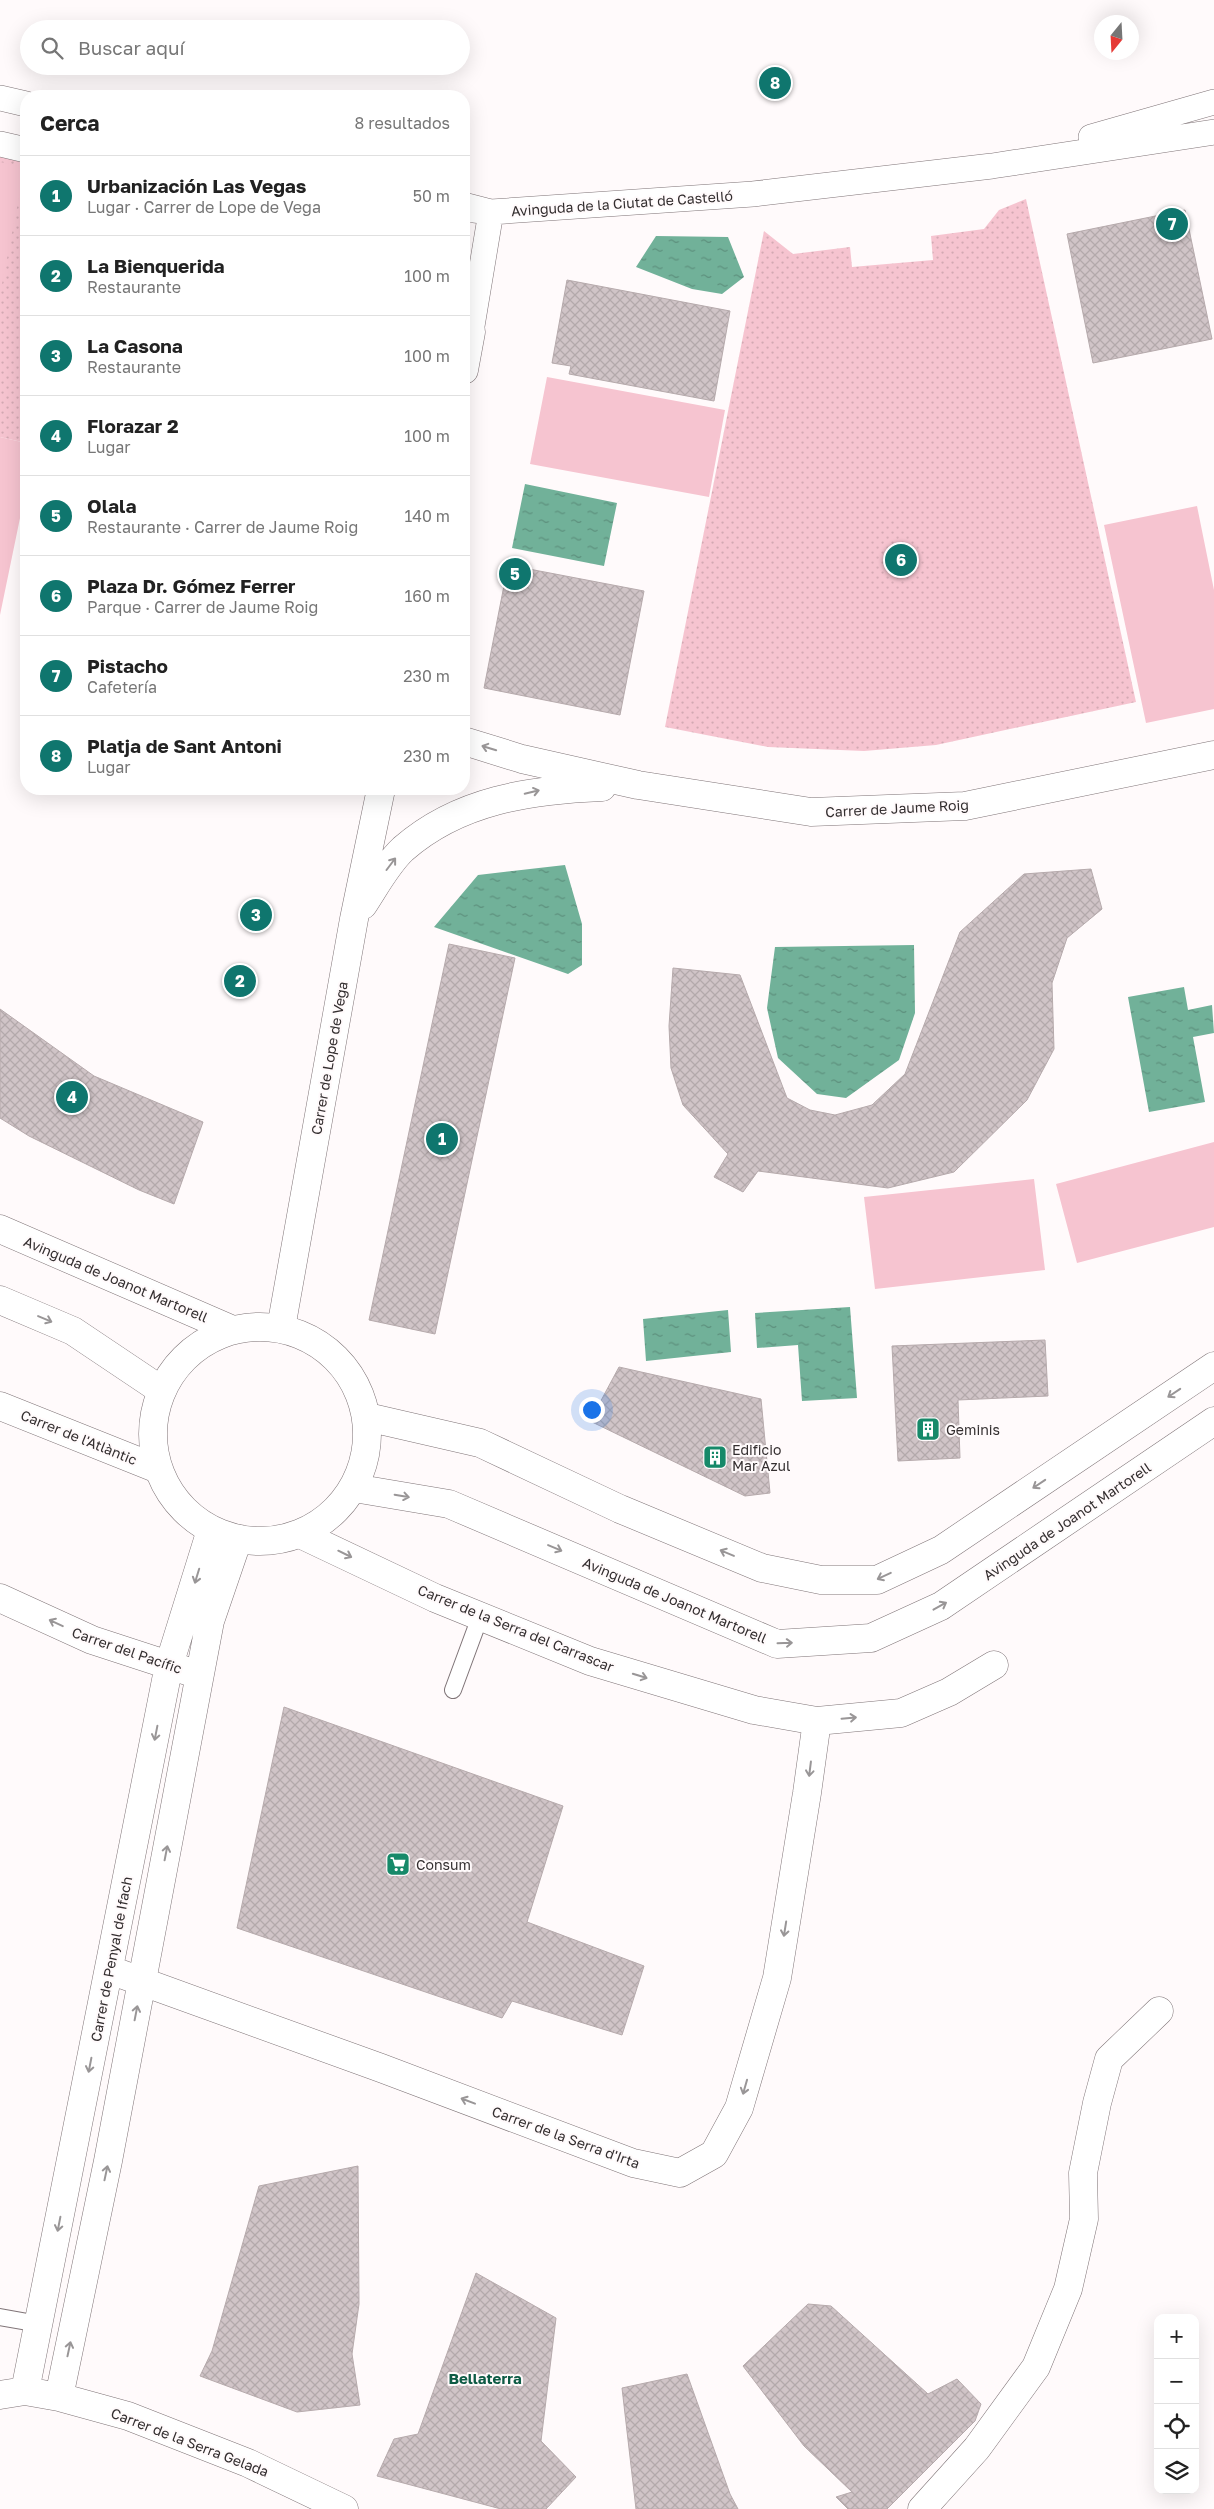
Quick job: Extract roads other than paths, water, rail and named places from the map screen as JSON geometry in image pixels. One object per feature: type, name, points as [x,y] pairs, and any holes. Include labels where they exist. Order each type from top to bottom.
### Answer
[{"type":"street","points":[[0,98],[20,103]]},
{"type":"street","points":[[992,166],[1214,102]]},
{"type":"street","points":[[992,166],[1214,132]]},
{"type":"street","points":[[0,144],[20,149]]},
{"type":"street","name":"Avinguda de la Ciutat de Castelló","points":[[470,210],[491,212],[752,194],[992,166]]},
{"type":"street","name":"Avinguda de la Ciutat de Castelló","points":[[470,207],[491,212]]},
{"type":"street","points":[[470,337],[491,212]]},
{"type":"street","name":"Carrer de Jaume Roig","points":[[470,742],[522,759],[638,785],[811,812],[965,806],[1214,755]]},
{"type":"street","name":"Carrer de Jaume Roig","points":[[354,919],[402,850],[440,821],[488,803],[546,789],[638,785]]},
{"type":"street","name":"Carrer de Lope de Vega","points":[[281,1328],[354,919],[380,795]]},
{"type":"street","name":"Avinguda de Joanot Martorell","points":[[0,1229],[233,1330]]},
{"type":"street","points":[[0,1300],[73,1331],[161,1390]]},
{"type":"street","points":[[281,1328],[312,1340],[338,1359],[357,1386],[367,1417],[366,1454],[354,1488],[331,1515],[300,1534],[269,1541],[238,1539],[211,1530],[182,1507],[170,1493],[158,1469],[152,1442],[154,1416],[161,1390],[190,1352],[233,1330],[281,1328]]},
{"type":"street","points":[[367,1417],[480,1443],[620,1509],[762,1568],[821,1580],[877,1580],[941,1550],[1214,1366]]},
{"type":"street","name":"Carrer de l'Atlàntic","points":[[0,1406],[158,1469]]},
{"type":"street","name":"Avinguda de Joanot Martorell","points":[[354,1488],[448,1504],[777,1644],[871,1638],[941,1606],[1214,1421]]},
{"type":"street","name":"Carrer de Penyal de Ifach","points":[[13,2393],[39,2324],[169,1664],[211,1530]]},
{"type":"street","name":"Carrer de la Serra del Carrascar","points":[[300,1534],[435,1598],[590,1661],[754,1710],[817,1720],[901,1713],[949,1692],[994,1664]]},
{"type":"street","points":[[60,2397],[142,1981],[210,1621],[238,1539]]},
{"type":"street","name":"Carrer del Pacífic","points":[[0,1598],[92,1640],[200,1675]]},
{"type":"street","name":"Carrer de la Serra d'Irta","points":[[110,1970],[381,2068],[633,2163],[680,2173],[714,2154],[739,2108],[777,1978],[817,1720]]},
{"type":"street","points":[[922,2509],[977,2448],[1036,2367],[1068,2289],[1084,2219],[1083,2173],[1097,2103],[1109,2059],[1159,2011]]},
{"type":"street","name":"Carrer de la Serra Gelada","points":[[13,2393],[60,2397],[128,2416],[248,2463],[344,2509]]},
{"type":"lane","points":[[453,1690],[480,1616]]},
{"type":"lane","points":[[0,2317],[39,2324]]},
{"type":"water","points":[[656,236],[728,237],[744,277],[722,294],[692,289],[636,267]]},
{"type":"water","points":[[525,484],[617,503],[604,566],[512,548]]},
{"type":"water","points":[[565,865],[582,924],[582,965],[568,974],[434,927],[478,875]]},
{"type":"water","points":[[914,945],[915,1013],[899,1060],[846,1098],[817,1094],[778,1058],[767,1008],[775,947]]},
{"type":"water","points":[[1184,987],[1188,1010],[1212,1005],[1214,1033],[1193,1037],[1205,1102],[1149,1112],[1128,997]]},
{"type":"water","points":[[850,1307],[857,1398],[802,1401],[798,1345],[757,1348],[755,1313]]},
{"type":"water","points":[[728,1310],[731,1352],[646,1361],[643,1319]]},
{"type":"place","name":"Platja de Sant Antoni","points":[[775,83]]},
{"type":"place","name":"Pistacho","points":[[1172,224]]},
{"type":"place","name":"Plaza Dr. Gómez Ferrer","points":[[901,560]]},
{"type":"place","name":"Olala","points":[[515,574]]},
{"type":"place","name":"La Casona","points":[[256,915]]},
{"type":"place","name":"La Bienquerida","points":[[240,981]]},
{"type":"place","name":"Florazar 2","points":[[72,1097]]},
{"type":"place","name":"Urbanización Las Vegas","points":[[442,1139]]},
{"type":"place","name":"Geminis","points":[[928,1429]]},
{"type":"place","name":"Edificio Mar Azul","points":[[715,1457]]},
{"type":"place","name":"Consum","points":[[398,1864]]},
{"type":"district","name":"Bellaterra","points":[[485,2378]]}]
